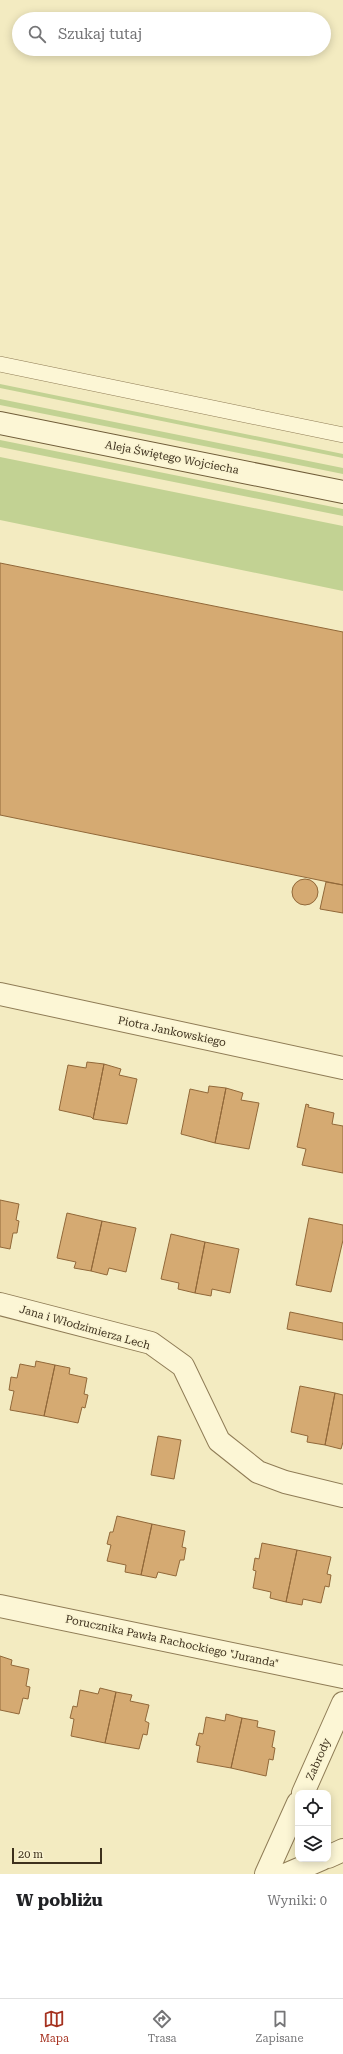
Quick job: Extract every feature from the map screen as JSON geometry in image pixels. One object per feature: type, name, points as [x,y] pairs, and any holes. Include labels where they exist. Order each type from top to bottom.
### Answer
[{"type":"street","name":"Aleja Świętego Wojciecha","points":[[0,423],[343,492]]},
{"type":"street","name":"Piotra Jankowskiego","points":[[0,994],[343,1068]]},
{"type":"street","name":"Jana i Włodzimierza Lech","points":[[0,1304],[151,1343],[183,1366],[219,1441],[258,1472],[285,1482],[343,1496]]},
{"type":"street","name":"Porucznika Pawła Rachockiego \"Juranda\"","points":[[0,1606],[343,1677]]},
{"type":"street","name":"Zabrody","points":[[304,1790],[343,1703]]},
{"type":"street","points":[[266,1874],[295,1810]]},
{"type":"street","points":[[331,1856],[343,1850]]},
{"type":"street","points":[[287,1874],[315,1862]]},
{"type":"lane","points":[[0,364],[343,435]]},
{"type":"green space","points":[[0,384],[343,454],[343,458],[0,388]]},
{"type":"green space","points":[[0,399],[343,468],[343,474],[0,405]]},
{"type":"green space","points":[[0,440],[343,509],[343,516],[0,447]]},
{"type":"green space","points":[[0,457],[343,526],[343,591],[0,520]]},
{"type":"building","points":[[0,563],[343,632],[343,885],[0,815]]},
{"type":"building","points":[[305,879],[314,883],[318,892],[314,901],[305,905],[296,901],[292,892],[296,883]]},
{"type":"building","points":[[326,882],[343,885],[343,913],[320,909]]},
{"type":"building","points":[[87,1062],[104,1064],[93,1119],[91,1117],[59,1110],[68,1065],[86,1068]]},
{"type":"building","points":[[104,1064],[121,1069],[119,1075],[137,1079],[127,1124],[93,1119]]},
{"type":"building","points":[[209,1086],[226,1088],[215,1143],[181,1134],[190,1089],[208,1093]]},
{"type":"building","points":[[226,1088],[243,1093],[241,1100],[259,1103],[249,1149],[215,1143]]},
{"type":"building","points":[[306,1104],[309,1105],[308,1107],[334,1113],[332,1124],[343,1126],[343,1173],[302,1165],[306,1149],[297,1147]]},
{"type":"building","points":[[0,1200],[19,1204],[16,1220],[19,1221],[17,1233],[13,1233],[10,1249],[0,1247]]},
{"type":"building","points":[[67,1213],[102,1221],[91,1271],[74,1268],[76,1262],[57,1258]]},
{"type":"building","points":[[309,1218],[343,1225],[343,1240],[331,1292],[296,1285]]},
{"type":"building","points":[[102,1221],[136,1228],[126,1272],[109,1268],[107,1275],[91,1271]]},
{"type":"building","points":[[171,1234],[205,1242],[195,1293],[178,1289],[179,1283],[161,1279]]},
{"type":"building","points":[[205,1242],[239,1249],[230,1293],[212,1289],[211,1296],[195,1293]]},
{"type":"building","points":[[290,1312],[343,1323],[343,1340],[287,1329]]},
{"type":"building","points":[[36,1361],[55,1365],[44,1416],[10,1410],[14,1391],[9,1390],[11,1377],[17,1378],[20,1364],[35,1367]]},
{"type":"building","points":[[55,1365],[70,1368],[69,1374],[87,1378],[84,1394],[88,1395],[85,1408],[82,1407],[78,1423],[44,1416]]},
{"type":"building","points":[[300,1386],[335,1393],[325,1445],[307,1442],[308,1436],[291,1432]]},
{"type":"building","points":[[335,1393],[343,1395],[343,1442],[341,1449],[325,1445]]},
{"type":"building","points":[[158,1436],[181,1440],[174,1479],[151,1475]]},
{"type":"building","points":[[117,1516],[152,1524],[141,1575],[125,1572],[126,1565],[107,1561],[111,1545],[107,1544],[110,1532],[113,1532]]},
{"type":"building","points":[[152,1524],[185,1531],[182,1547],[186,1548],[184,1560],[180,1560],[176,1576],[158,1572],[156,1578],[141,1575]]},
{"type":"building","points":[[262,1543],[297,1550],[286,1602],[270,1598],[271,1592],[253,1588],[256,1571],[253,1570],[255,1558],[259,1559]]},
{"type":"building","points":[[297,1550],[331,1557],[327,1574],[331,1575],[329,1587],[325,1586],[321,1603],[303,1599],[302,1605],[286,1602]]},
{"type":"building","points":[[0,1656],[12,1660],[11,1665],[29,1669],[26,1686],[30,1687],[28,1699],[23,1698],[19,1714],[0,1710]]},
{"type":"building","points":[[100,1688],[116,1692],[105,1743],[71,1736],[74,1719],[70,1718],[73,1706],[77,1707],[80,1690],[98,1694]]},
{"type":"building","points":[[116,1692],[132,1695],[130,1701],[149,1705],[145,1721],[149,1723],[147,1735],[143,1734],[139,1749],[105,1743]]},
{"type":"building","points":[[226,1714],[242,1718],[231,1768],[197,1762],[200,1746],[196,1745],[199,1733],[203,1734],[206,1717],[225,1721]]},
{"type":"building","points":[[242,1718],[258,1721],[257,1727],[275,1731],[272,1747],[275,1748],[273,1760],[269,1759],[266,1776],[231,1768]]}]
